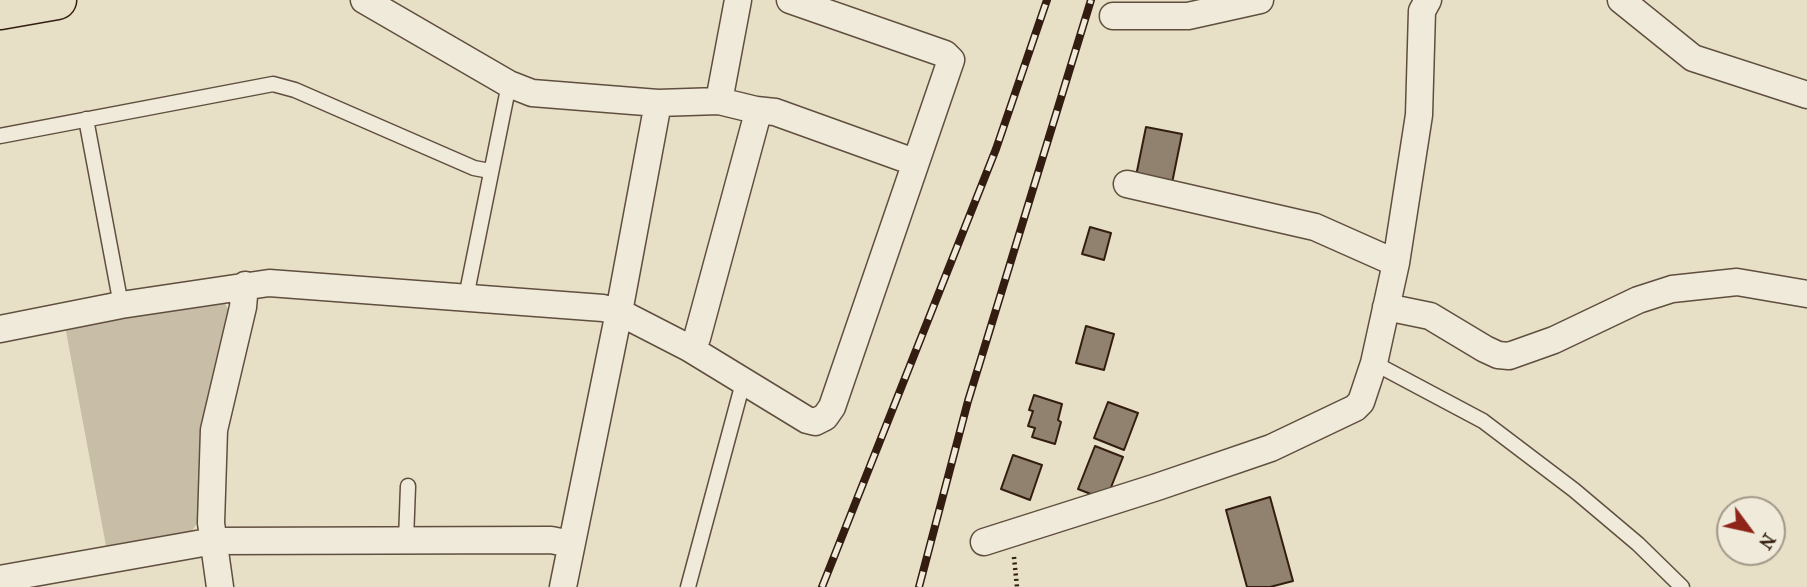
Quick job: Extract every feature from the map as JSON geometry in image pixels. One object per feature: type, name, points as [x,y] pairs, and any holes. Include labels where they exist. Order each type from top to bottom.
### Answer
[{"type":"highway","points":[[0,10],[57,0]]},
{"type":"street","points":[[364,0],[509,84],[532,93],[658,103],[719,101],[756,110],[775,111],[914,162]]},
{"type":"street","points":[[719,101],[738,0]]},
{"type":"street","points":[[0,329],[121,306],[269,283],[603,308],[619,312],[689,348],[807,420],[816,422],[825,417],[832,407],[951,60],[945,54],[790,0]]},
{"type":"street","points":[[1113,16],[1188,16],[1260,0]]},
{"type":"street","points":[[984,542],[1271,448],[1355,408],[1361,402],[1374,363],[1396,263],[1419,115],[1423,11],[1428,0]]},
{"type":"street","points":[[1621,0],[1693,58],[1807,95]]},
{"type":"street","points":[[563,587],[658,103]]},
{"type":"street","points":[[689,348],[697,338],[756,120],[756,110]]},
{"type":"street","points":[[1127,184],[1315,227],[1396,263]]},
{"type":"street","points":[[1386,307],[1430,316],[1485,349],[1498,355],[1509,356],[1554,340],[1638,300],[1672,289],[1737,282],[1807,294]]},
{"type":"street","points":[[220,587],[212,523],[214,430],[243,307],[245,285]]},
{"type":"street","points":[[0,579],[214,541],[551,540],[571,544]]},
{"type":"lane","points":[[0,136],[273,84],[295,90],[474,168],[490,171]]},
{"type":"lane","points":[[466,297],[509,84]]},
{"type":"lane","points":[[86,119],[121,306]]},
{"type":"lane","points":[[1374,363],[1483,421],[1574,490],[1638,544],[1682,587]]},
{"type":"lane","points":[[688,587],[745,381]]},
{"type":"lane","points":[[406,540],[408,486]]},
{"type":"shaded area","points":[[222,299],[230,312],[201,517],[192,531],[106,546],[65,326]]},
{"type":"building","points":[[1146,127],[1182,134],[1172,183],[1136,176]]},
{"type":"building","points":[[1090,227],[1111,233],[1104,260],[1082,254]]},
{"type":"building","points":[[1086,326],[1114,334],[1104,370],[1076,363]]},
{"type":"building","points":[[1034,395],[1062,404],[1058,420],[1061,422],[1055,444],[1032,437],[1035,428],[1028,426]]},
{"type":"building","points":[[1108,402],[1138,413],[1124,450],[1094,438]]},
{"type":"building","points":[[1095,446],[1123,457],[1106,500],[1078,489]]},
{"type":"building","points":[[1013,455],[1042,465],[1030,500],[1001,489]]},
{"type":"building","points":[[1270,497],[1293,581],[1270,587],[1247,587],[1226,510]]},
{"type":"railway","points":[[822,587],[996,149],[1047,0]]},
{"type":"railway","points":[[919,587],[968,401],[1091,0]]}]
